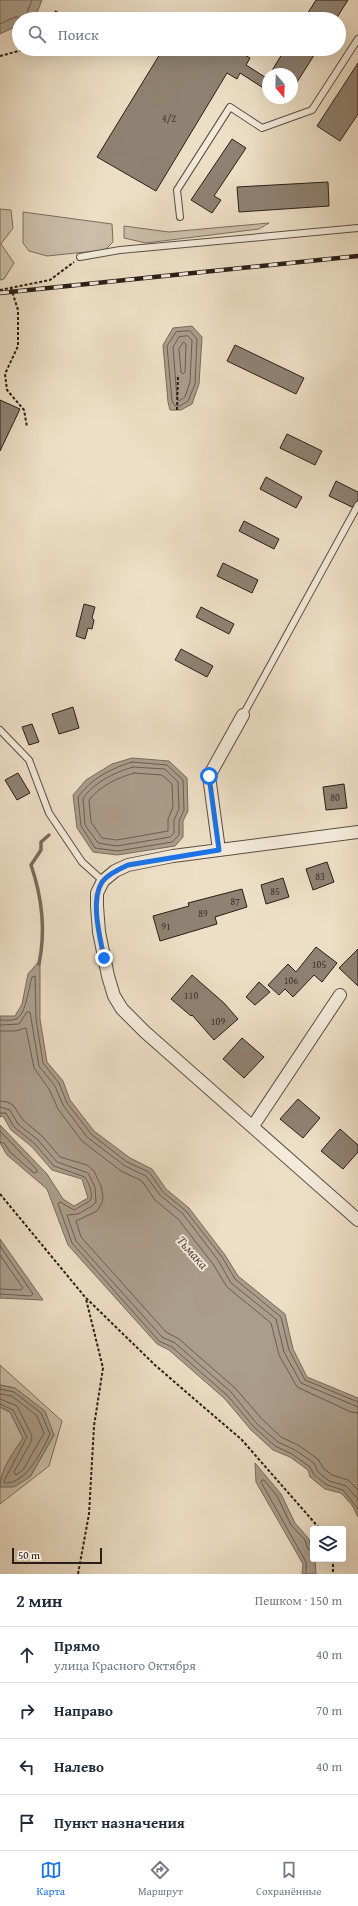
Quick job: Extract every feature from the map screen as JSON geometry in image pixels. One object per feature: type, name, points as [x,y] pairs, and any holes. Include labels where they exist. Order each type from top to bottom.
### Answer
[{"type":"street","points":[[219,850],[209,776],[243,715]]},
{"type":"street","points":[[358,832],[219,850],[128,865],[115,871],[103,881],[97,893],[99,932],[104,958],[114,996],[122,1009],[358,1220]]},
{"type":"street","points":[[253,1126],[340,995]]},
{"type":"lane","points":[[180,217],[177,190],[230,107],[262,128],[312,110],[358,39]]},
{"type":"lane","points":[[80,257],[120,250],[358,228]]},
{"type":"lane","points":[[243,715],[358,505]]},
{"type":"lane","points":[[0,730],[29,760],[48,813],[82,862],[103,881]]},
{"type":"path","points":[[0,56],[12,53]]},
{"type":"path","points":[[0,290],[50,280],[80,257]]},
{"type":"path","points":[[11,288],[18,310],[18,346],[5,374],[6,390],[24,410],[27,427]]},
{"type":"path","points":[[177,410],[178,375]]},
{"type":"path","points":[[0,1194],[85,1298],[156,1366],[242,1440],[317,1526]]},
{"type":"path","points":[[78,1574],[89,1514],[94,1426],[103,1368],[85,1298]]},
{"type":"path","points":[[333,1562],[333,1574]]},
{"type":"shaded area","points":[[0,209],[11,210],[13,228],[1,244],[14,263],[4,279],[0,280]]},
{"type":"shaded area","points":[[23,212],[112,224],[113,242],[105,250],[47,256],[29,251],[23,243]]},
{"type":"shaded area","points":[[269,223],[259,229],[146,243],[124,238],[124,226],[169,232]]},
{"type":"shaded area","points":[[0,1365],[62,1421],[49,1466],[0,1504],[0,1407],[10,1412],[23,1438],[9,1460],[30,1477],[54,1435],[15,1388],[0,1385]]},
{"type":"water","points":[[0,0],[42,0],[37,12],[12,12],[12,28],[0,34]]},
{"type":"water","points":[[192,326],[202,337],[199,384],[192,404],[181,410],[170,410],[163,345],[173,328]]},
{"type":"water","points":[[132,758],[169,761],[187,778],[188,811],[183,821],[183,837],[175,846],[117,855],[93,852],[77,828],[73,795],[86,780],[112,764]]},
{"type":"water","name":"Тьмака","points":[[40,960],[40,1019],[47,1062],[63,1081],[70,1100],[94,1131],[130,1158],[152,1169],[166,1189],[189,1208],[225,1255],[238,1276],[285,1314],[293,1349],[307,1377],[358,1398],[358,1517],[352,1505],[341,1493],[325,1489],[310,1477],[308,1470],[290,1457],[273,1450],[251,1430],[225,1399],[169,1350],[157,1344],[68,1245],[47,1189],[7,1155],[0,1143],[0,1125],[47,1174],[63,1199],[74,1206],[88,1198],[82,1179],[52,1170],[31,1146],[11,1130],[3,1116],[0,1117],[0,1016],[15,1016],[22,1004],[28,974]]},
{"type":"water","points":[[0,1239],[43,1300],[0,1298]]},
{"type":"water","points":[[0,1385],[15,1388],[45,1411],[54,1435],[30,1477],[14,1487],[0,1487],[2,1474],[8,1461],[23,1438],[10,1412],[0,1407]]},
{"type":"water","points":[[255,1463],[281,1494],[295,1523],[309,1539],[310,1562],[315,1562],[316,1574],[302,1574],[303,1564],[256,1482]]},
{"type":"building","points":[[316,0],[348,0],[340,12],[308,12]]},
{"type":"building","points":[[159,56],[247,56],[250,58],[246,65],[262,75],[262,87],[240,73],[237,79],[227,73],[156,191],[97,157]]},
{"type":"building","points":[[281,56],[314,56],[298,81],[298,68],[274,68]]},
{"type":"building","points":[[358,63],[358,114],[340,141],[317,126]]},
{"type":"building","points":[[232,139],[246,148],[214,196],[221,200],[212,213],[191,200]]},
{"type":"building","points":[[328,182],[329,206],[239,212],[237,187]]},
{"type":"building","points":[[235,345],[304,378],[296,394],[227,361]]},
{"type":"building","points":[[0,400],[20,409],[0,451]]},
{"type":"building","points":[[287,434],[322,451],[315,465],[280,448]]},
{"type":"building","points":[[266,477],[302,497],[296,508],[260,489]]},
{"type":"building","points":[[336,481],[358,492],[358,501],[352,507],[329,496]]},
{"type":"building","points":[[244,521],[279,539],[274,549],[239,531]]},
{"type":"building","points":[[223,563],[258,580],[252,593],[217,576]]},
{"type":"building","points":[[84,604],[95,607],[92,618],[94,620],[92,629],[88,628],[85,639],[76,636]]},
{"type":"building","points":[[201,607],[234,624],[229,634],[196,617]]},
{"type":"building","points":[[181,649],[213,666],[207,677],[175,660]]},
{"type":"building","points":[[73,707],[79,728],[59,734],[52,714]]},
{"type":"building","points":[[32,724],[39,742],[29,745],[22,727]]},
{"type":"building","points":[[18,773],[30,793],[17,800],[5,780]]},
{"type":"building","points":[[344,784],[347,808],[326,810],[323,787]]},
{"type":"building","points":[[327,862],[334,882],[313,890],[306,869]]},
{"type":"building","points":[[283,878],[289,897],[266,904],[261,885]]},
{"type":"building","points":[[242,889],[247,907],[215,917],[217,924],[160,941],[153,916],[189,906],[188,903]]},
{"type":"building","points":[[316,947],[337,963],[322,982],[314,975],[293,997],[285,989],[279,995],[268,985],[288,964],[296,972]]},
{"type":"building","points":[[358,949],[358,986],[339,968]]},
{"type":"building","points":[[192,975],[224,1003],[238,1019],[214,1040],[192,1015],[191,1016],[171,999]]},
{"type":"building","points":[[259,982],[270,992],[255,1005],[246,997]]},
{"type":"building","points":[[242,1038],[264,1057],[244,1078],[223,1059]]},
{"type":"building","points":[[298,1099],[320,1118],[303,1138],[280,1119]]},
{"type":"building","points":[[340,1129],[358,1145],[358,1152],[343,1169],[321,1151]]},
{"type":"waterway","points":[[39,964],[42,939],[42,914],[38,889],[31,865],[41,850],[41,842],[49,835]]},
{"type":"railway","points":[[0,293],[358,256]]},
{"type":"route","points":[[104,958],[99,932],[97,906],[97,893],[103,881],[115,871],[128,865],[173,856],[219,850],[209,776]]}]
